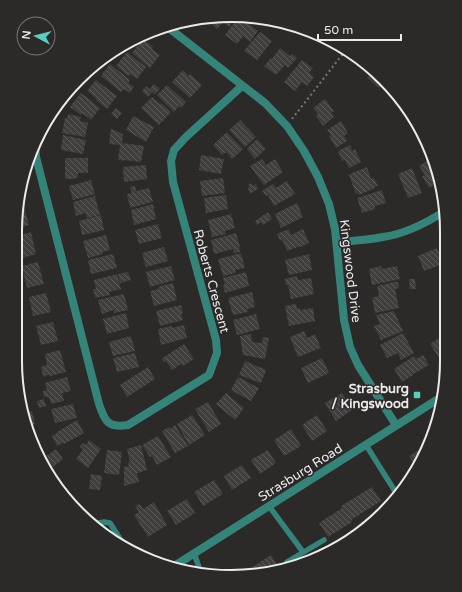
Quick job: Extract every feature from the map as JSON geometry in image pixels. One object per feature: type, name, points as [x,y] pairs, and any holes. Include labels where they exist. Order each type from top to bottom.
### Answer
[{"type":"street","name":"Kingswood Drive","points":[[173,30],[264,103],[286,126],[304,151],[318,177],[329,204],[335,229],[344,320],[350,347],[358,365],[396,425]]},
{"type":"street","name":"Roberts Crescent","points":[[36,155],[103,416],[106,421],[112,425],[128,425],[209,375],[217,353],[216,340],[173,182],[171,161],[174,150],[186,136],[242,86]]},
{"type":"street","points":[[337,242],[384,237],[405,231],[440,214]]},
{"type":"street","name":"Strasburg Road","points":[[180,564],[194,553],[436,400]]},
{"type":"lane","points":[[366,445],[395,491]]},
{"type":"lane","points":[[269,506],[303,552]]},
{"type":"lane","points":[[99,523],[110,523],[120,538]]},
{"type":"lane","points":[[287,562],[324,540]]},
{"type":"lane","points":[[194,553],[199,567]]},
{"type":"path","points":[[286,126],[343,54]]},
{"type":"building","points":[[223,22],[217,29],[210,23]]},
{"type":"building","points":[[223,22],[233,22],[229,27]]},
{"type":"building","points":[[235,22],[247,22],[258,31],[250,42],[243,36],[237,44],[225,35]]},
{"type":"building","points":[[260,32],[272,41],[257,60],[244,51]]},
{"type":"building","points":[[145,41],[153,47],[152,49],[160,55],[150,68],[132,53],[139,44]]},
{"type":"building","points":[[280,48],[290,56],[292,54],[297,58],[288,68],[285,65],[276,75],[264,66],[271,58],[272,59]]},
{"type":"building","points":[[127,52],[146,67],[137,79],[130,74],[128,76],[116,66]]},
{"type":"building","points":[[302,60],[313,68],[309,73],[314,77],[307,86],[302,82],[295,91],[284,82]]},
{"type":"building","points":[[110,64],[130,80],[128,83],[134,87],[130,93],[124,89],[121,92],[101,76]]},
{"type":"building","points":[[183,70],[202,85],[190,98],[172,82]]},
{"type":"building","points":[[370,74],[381,85],[379,88],[367,78]]},
{"type":"building","points":[[96,80],[117,96],[107,109],[87,91]]},
{"type":"building","points":[[154,84],[160,89],[155,94],[149,89]]},
{"type":"building","points":[[167,85],[186,102],[181,108],[179,106],[174,112],[157,95]]},
{"type":"building","points":[[146,86],[152,92],[148,97],[142,91]]},
{"type":"building","points":[[81,93],[100,108],[91,120],[82,113],[81,115],[70,107]]},
{"type":"building","points":[[152,97],[171,112],[159,125],[141,108]]},
{"type":"building","points":[[325,99],[334,111],[331,113],[334,117],[323,126],[316,116],[318,114],[313,108]]},
{"type":"building","points":[[116,108],[122,113],[117,119],[111,114]]},
{"type":"building","points":[[68,114],[81,117],[80,121],[88,123],[85,137],[62,133],[65,118],[67,119]]},
{"type":"building","points":[[133,116],[154,127],[146,142],[126,130]]},
{"type":"building","points":[[240,120],[256,137],[245,147],[229,130]]},
{"type":"building","points":[[341,121],[348,133],[344,136],[347,141],[336,148],[329,136],[331,135],[327,130]]},
{"type":"building","points":[[111,129],[123,134],[122,143],[144,146],[141,162],[118,160],[120,145],[109,144]]},
{"type":"building","points":[[227,132],[243,149],[232,159],[226,152],[222,155],[213,145]]},
{"type":"building","points":[[63,135],[86,140],[83,154],[61,150]]},
{"type":"building","points":[[257,139],[266,149],[255,159],[247,149]]},
{"type":"building","points":[[350,145],[352,151],[355,149],[361,162],[349,168],[345,160],[342,161],[338,151]]},
{"type":"building","points":[[201,155],[224,159],[221,174],[199,170]]},
{"type":"building","points":[[65,158],[88,158],[88,173],[78,173],[78,177],[74,179],[65,179]]},
{"type":"building","points":[[262,159],[266,165],[275,159],[283,172],[264,185],[250,166]]},
{"type":"building","points":[[428,160],[435,184],[429,188],[422,176],[425,175],[419,166]]},
{"type":"building","points":[[146,165],[147,179],[124,182],[123,167]]},
{"type":"building","points":[[367,167],[371,179],[374,178],[378,186],[359,195],[358,193],[356,194],[349,175]]},
{"type":"building","points":[[412,168],[422,193],[408,198],[398,174]]},
{"type":"building","points":[[223,178],[225,193],[202,196],[200,181]]},
{"type":"building","points":[[91,180],[95,194],[73,200],[69,186]]},
{"type":"building","points":[[287,181],[295,194],[274,206],[268,195],[266,196],[262,191],[273,184],[276,188]]},
{"type":"building","points":[[251,183],[253,186],[256,184],[258,189],[250,194],[248,185]]},
{"type":"building","points":[[135,186],[136,191],[149,188],[153,202],[130,208],[127,194],[132,193],[130,187]]},
{"type":"building","points":[[382,190],[386,203],[375,206],[375,209],[362,213],[357,198]]},
{"type":"building","points":[[226,195],[228,209],[206,213],[204,198]]},
{"type":"building","points":[[95,196],[100,215],[87,218],[86,213],[76,216],[73,202]]},
{"type":"building","points":[[297,203],[303,217],[281,228],[275,214]]},
{"type":"building","points":[[153,204],[156,219],[134,225],[131,210]]},
{"type":"building","points":[[24,206],[29,225],[22,227]]},
{"type":"building","points":[[268,212],[272,219],[263,225],[261,222],[257,225],[255,221]]},
{"type":"building","points":[[231,214],[235,228],[225,231],[226,234],[212,237],[208,220]]},
{"type":"building","points":[[101,215],[104,230],[82,235],[79,221]]},
{"type":"building","points":[[158,224],[162,238],[139,244],[135,230]]},
{"type":"building","points":[[289,229],[291,235],[303,229],[309,243],[287,251],[282,239],[280,241],[277,234]]},
{"type":"building","points":[[31,232],[36,254],[22,258],[22,235]]},
{"type":"building","points":[[236,233],[240,252],[234,253],[233,249],[214,254],[211,240]]},
{"type":"building","points":[[106,235],[110,250],[102,252],[103,254],[88,258],[83,241]]},
{"type":"building","points":[[164,247],[168,261],[146,267],[142,253]]},
{"type":"building","points":[[437,248],[440,256],[440,265],[424,271],[418,256]]},
{"type":"building","points":[[241,253],[245,268],[235,270],[236,273],[223,276],[218,259]]},
{"type":"building","points":[[113,254],[117,268],[91,274],[88,260]]},
{"type":"building","points":[[309,254],[312,270],[289,275],[285,260]]},
{"type":"building","points":[[38,262],[44,284],[27,288],[22,266]]},
{"type":"building","points":[[171,266],[175,280],[150,287],[146,272]]},
{"type":"building","points":[[381,266],[382,269],[397,266],[400,279],[372,285],[369,269]]},
{"type":"building","points":[[128,272],[131,280],[120,283],[118,274]]},
{"type":"building","points":[[246,272],[249,286],[225,293],[223,278]]},
{"type":"building","points":[[117,274],[121,289],[109,292],[110,295],[95,298],[93,289],[96,289],[94,280]]},
{"type":"building","points":[[297,276],[298,280],[311,278],[314,294],[291,299],[285,279]]},
{"type":"building","points":[[409,279],[415,279],[416,289],[410,289]]},
{"type":"building","points":[[398,282],[399,288],[395,289],[399,308],[375,313],[372,298],[379,296],[377,286]]},
{"type":"building","points":[[173,283],[177,300],[154,306],[150,291]]},
{"type":"building","points":[[252,292],[255,307],[247,309],[248,312],[233,315],[228,298]]},
{"type":"building","points":[[46,293],[51,312],[33,316],[29,297]]},
{"type":"building","points":[[124,294],[128,310],[114,313],[114,310],[102,314],[98,300]]},
{"type":"building","points":[[296,304],[297,309],[300,308],[300,310],[313,308],[315,321],[289,326],[285,306]]},
{"type":"building","points":[[181,305],[183,320],[160,326],[156,311]]},
{"type":"building","points":[[394,311],[403,331],[381,340],[374,326],[380,324],[376,315]]},
{"type":"building","points":[[126,313],[129,328],[107,334],[103,319]]},
{"type":"building","points":[[256,314],[260,329],[237,335],[233,320]]},
{"type":"building","points":[[53,322],[58,341],[41,345],[36,326]]},
{"type":"building","points":[[184,325],[187,338],[161,345],[158,329]]},
{"type":"building","points":[[304,331],[307,338],[315,334],[321,348],[298,357],[290,337]]},
{"type":"building","points":[[403,333],[414,353],[401,360],[398,353],[387,358],[380,345]]},
{"type":"building","points":[[251,334],[252,342],[262,343],[263,337],[269,338],[265,359],[243,355],[240,336]]},
{"type":"building","points":[[131,336],[135,351],[113,356],[109,342]]},
{"type":"building","points":[[440,338],[440,357],[439,358],[430,344]]},
{"type":"building","points":[[184,344],[194,359],[183,366],[181,364],[172,370],[166,361],[164,362],[162,359]]},
{"type":"building","points":[[60,350],[66,372],[43,376],[41,367],[47,365],[45,354]]},
{"type":"building","points":[[135,353],[139,367],[117,372],[113,358]]},
{"type":"building","points":[[423,355],[429,365],[402,382],[394,369],[414,356],[416,359]]},
{"type":"building","points":[[322,358],[329,373],[308,383],[301,368]]},
{"type":"building","points":[[245,361],[266,370],[261,383],[239,375]]},
{"type":"building","points":[[148,367],[155,379],[127,397],[120,385]]},
{"type":"building","points":[[67,377],[71,391],[62,393],[64,401],[51,404],[49,397],[44,397],[43,391],[47,390],[45,383]]},
{"type":"building","points":[[238,377],[259,388],[251,401],[231,390]]},
{"type":"building","points":[[226,393],[244,408],[235,420],[216,404]]},
{"type":"building","points":[[342,393],[352,410],[336,421],[325,403]]},
{"type":"building","points":[[44,399],[46,406],[39,408],[37,401]]},
{"type":"building","points":[[208,402],[221,424],[209,432],[195,409]]},
{"type":"building","points":[[73,404],[77,418],[55,423],[51,409]]},
{"type":"building","points":[[32,411],[35,424],[32,425],[28,412]]},
{"type":"building","points":[[192,415],[205,435],[189,445],[177,424]]},
{"type":"building","points":[[317,415],[327,431],[312,441],[302,425]]},
{"type":"building","points":[[77,420],[84,433],[64,444],[63,443],[57,446],[52,436]]},
{"type":"building","points":[[175,425],[188,446],[175,453],[162,431],[169,427],[170,429]]},
{"type":"building","points":[[291,429],[301,446],[284,456],[274,440]]},
{"type":"building","points":[[158,436],[171,457],[157,465],[152,456],[150,457],[142,445]]},
{"type":"building","points":[[89,440],[101,449],[88,468],[76,459],[83,449],[80,447],[82,443],[86,445]]},
{"type":"building","points":[[141,445],[147,470],[137,473],[139,482],[124,486],[124,467],[129,466],[128,462],[130,462],[127,449]]},
{"type":"building","points":[[56,449],[63,459],[53,467],[46,457]]},
{"type":"building","points":[[420,449],[413,463],[409,456]]},
{"type":"building","points":[[107,450],[122,452],[119,475],[104,473]]},
{"type":"building","points":[[268,450],[276,463],[260,474],[251,460]]},
{"type":"building","points":[[242,465],[251,478],[232,490],[224,476]]},
{"type":"building","points":[[91,474],[102,476],[100,490],[89,489]]},
{"type":"building","points":[[214,480],[223,494],[203,506],[194,492]]},
{"type":"building","points":[[372,487],[381,501],[328,537],[319,523],[342,508],[341,506]]},
{"type":"building","points":[[187,499],[195,513],[176,525],[167,511]]},
{"type":"building","points":[[154,502],[167,525],[148,537],[134,515],[139,512],[135,506],[140,504],[143,509]]},
{"type":"building","points":[[271,555],[277,565],[272,566],[249,569]]},
{"type":"place","name":"Strasburg / Kingswood","points":[[417,395]]}]
